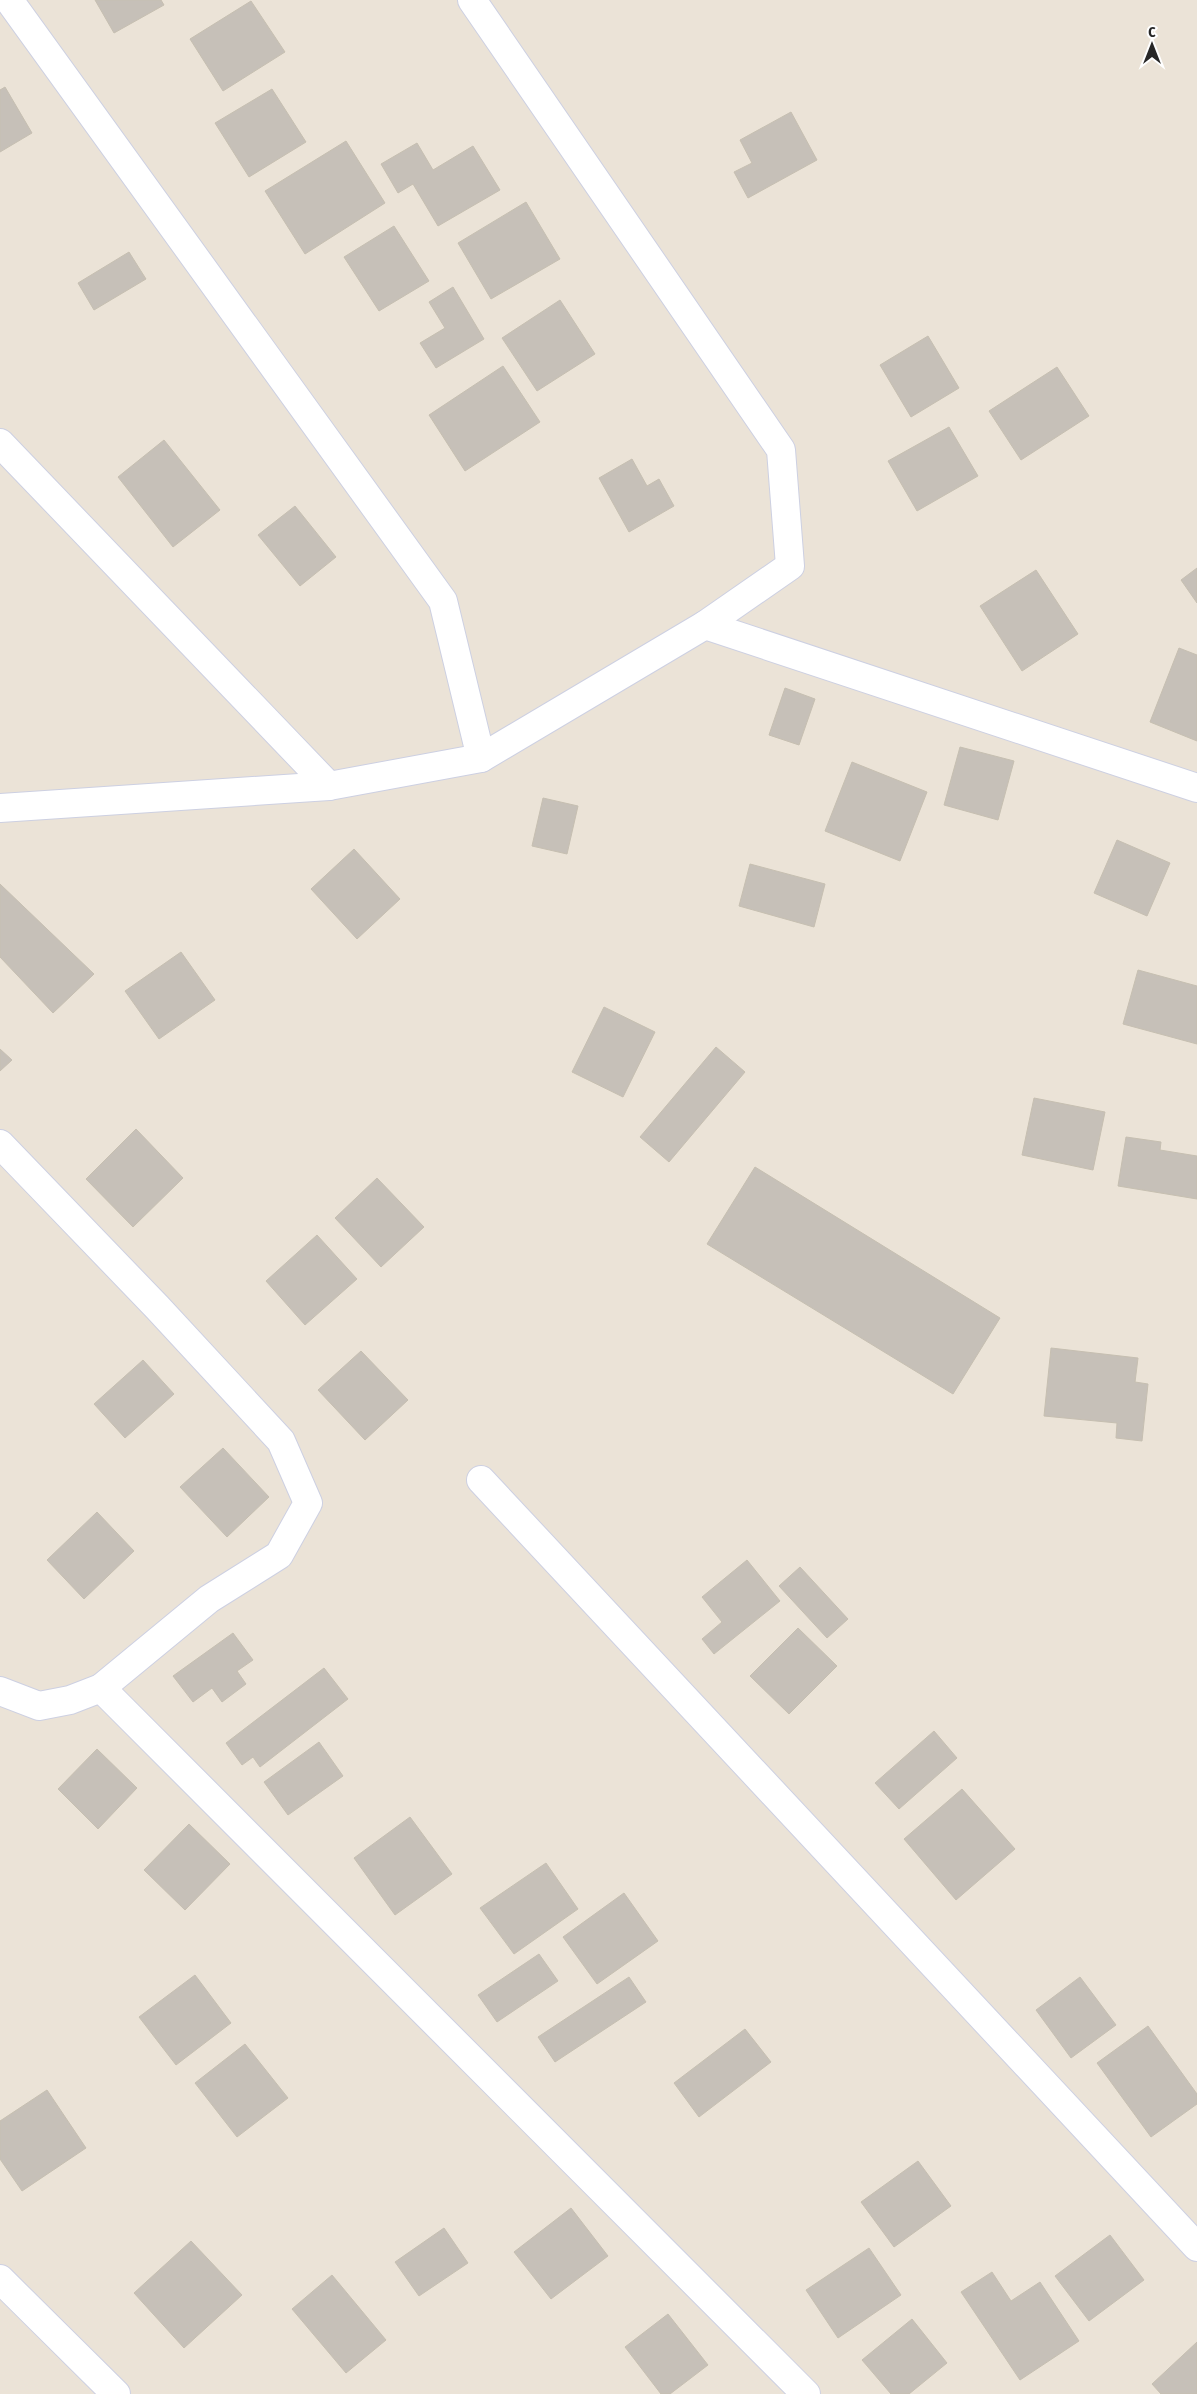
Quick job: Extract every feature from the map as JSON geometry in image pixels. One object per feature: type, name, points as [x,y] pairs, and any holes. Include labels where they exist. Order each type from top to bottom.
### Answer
[{"type":"street","points":[[9,0],[443,602],[481,758]]},
{"type":"street","points":[[0,808],[329,786],[481,758],[705,625],[790,566],[781,450],[472,0]]},
{"type":"street","points":[[0,443],[329,786]]},
{"type":"street","points":[[705,625],[1197,788]]},
{"type":"street","points":[[0,1144],[157,1307],[281,1441],[308,1503],[279,1555],[209,1598],[101,1688],[70,1700],[39,1706],[0,1691]]},
{"type":"street","points":[[481,1480],[1197,2247]]},
{"type":"street","points":[[101,1688],[806,2394]]},
{"type":"street","points":[[0,2280],[116,2394]]},
{"type":"building","points":[[95,0],[161,0],[164,5],[114,33]]},
{"type":"building","points":[[251,1],[285,52],[223,91],[190,39]]},
{"type":"building","points":[[5,87],[32,133],[0,152],[0,90]]},
{"type":"building","points":[[272,89],[306,142],[249,177],[215,123]]},
{"type":"building","points":[[791,112],[817,160],[748,198],[734,172],[752,163],[740,140]]},
{"type":"building","points":[[346,141],[385,203],[305,254],[265,191]]},
{"type":"building","points":[[417,143],[433,170],[473,146],[500,190],[438,226],[413,184],[398,193],[381,164]]},
{"type":"building","points":[[526,202],[560,259],[491,299],[458,243]]},
{"type":"building","points":[[394,226],[429,281],[379,311],[344,257]]},
{"type":"building","points":[[129,252],[146,279],[94,310],[78,283]]},
{"type":"building","points":[[453,287],[484,339],[436,368],[420,343],[445,328],[429,302]]},
{"type":"building","points":[[560,300],[595,354],[537,391],[502,338]]},
{"type":"building","points":[[928,336],[959,388],[911,417],[880,365]]},
{"type":"building","points":[[503,366],[540,422],[465,471],[429,415]]},
{"type":"building","points":[[1057,367],[1089,416],[1021,460],[989,411]]},
{"type":"building","points":[[949,427],[978,476],[917,511],[888,461]]},
{"type":"building","points":[[164,440],[220,510],[173,547],[118,477]]},
{"type":"building","points":[[632,459],[647,486],[659,479],[674,506],[629,532],[599,478]]},
{"type":"building","points":[[295,506],[336,557],[300,586],[258,535]]},
{"type":"building","points":[[1197,568],[1197,603],[1181,580]]},
{"type":"building","points":[[1036,570],[1078,634],[1022,671],[980,606]]},
{"type":"building","points":[[1179,648],[1197,655],[1197,741],[1150,722]]},
{"type":"building","points":[[785,688],[815,699],[799,745],[769,735]]},
{"type":"building","points":[[960,747],[1014,761],[998,820],[944,805]]},
{"type":"building","points":[[852,762],[927,792],[900,861],[825,831]]},
{"type":"building","points":[[543,798],[578,806],[567,854],[532,846]]},
{"type":"building","points":[[1117,840],[1170,863],[1147,916],[1094,893]]},
{"type":"building","points":[[354,849],[400,899],[357,939],[311,889]]},
{"type":"building","points":[[750,864],[825,884],[814,927],[739,906]]},
{"type":"building","points":[[0,884],[94,974],[53,1013],[0,957]]},
{"type":"building","points":[[181,952],[215,1000],[159,1039],[125,991]]},
{"type":"building","points":[[1138,970],[1197,986],[1197,1044],[1123,1024]]},
{"type":"building","points":[[604,1007],[655,1032],[623,1097],[572,1072]]},
{"type":"building","points":[[716,1047],[745,1072],[669,1162],[640,1137]]},
{"type":"building","points":[[0,1049],[12,1060],[0,1071]]},
{"type":"building","points":[[1034,1098],[1105,1112],[1093,1170],[1022,1155]]},
{"type":"building","points":[[136,1129],[183,1178],[133,1227],[86,1179]]},
{"type":"building","points":[[1126,1137],[1161,1142],[1160,1150],[1197,1156],[1197,1199],[1118,1186]]},
{"type":"building","points":[[755,1167],[1000,1318],[953,1394],[707,1244]]},
{"type":"building","points":[[377,1178],[424,1227],[381,1267],[335,1218]]},
{"type":"building","points":[[317,1235],[357,1279],[305,1325],[266,1281]]},
{"type":"building","points":[[1051,1348],[1138,1358],[1135,1382],[1148,1384],[1142,1441],[1116,1438],[1117,1423],[1044,1416]]},
{"type":"building","points":[[361,1351],[408,1400],[365,1440],[318,1390]]},
{"type":"building","points":[[143,1360],[174,1394],[125,1438],[94,1404]]},
{"type":"building","points":[[223,1448],[269,1497],[227,1537],[180,1487]]},
{"type":"building","points":[[97,1512],[134,1551],[84,1599],[47,1560]]},
{"type":"building","points":[[747,1560],[780,1601],[714,1654],[702,1639],[722,1622],[702,1597]]},
{"type":"building","points":[[800,1567],[848,1619],[827,1638],[779,1586]]},
{"type":"building","points":[[798,1628],[837,1666],[789,1714],[750,1676]]},
{"type":"building","points":[[233,1633],[253,1660],[237,1671],[246,1684],[222,1702],[212,1688],[193,1702],[173,1676]]},
{"type":"building","points":[[324,1668],[348,1699],[260,1767],[253,1757],[242,1765],[226,1743]]},
{"type":"building","points":[[934,1731],[957,1758],[899,1809],[875,1783]]},
{"type":"building","points":[[319,1742],[343,1776],[288,1815],[264,1782]]},
{"type":"building","points":[[97,1749],[137,1788],[98,1829],[58,1789]]},
{"type":"building","points":[[962,1789],[1015,1849],[956,1900],[904,1839]]},
{"type":"building","points":[[410,1817],[452,1874],[395,1915],[354,1858]]},
{"type":"building","points":[[189,1824],[230,1864],[185,1910],[144,1870]]},
{"type":"building","points":[[546,1863],[578,1909],[514,1954],[480,1908]]},
{"type":"building","points":[[624,1893],[658,1941],[597,1984],[563,1937]]},
{"type":"building","points":[[539,1954],[558,1981],[497,2022],[478,1995]]},
{"type":"building","points":[[195,1975],[231,2023],[176,2065],[139,2017]]},
{"type":"building","points":[[629,1977],[646,2002],[555,2062],[538,2037]]},
{"type":"building","points":[[1080,1977],[1116,2025],[1071,2058],[1036,2010]]},
{"type":"building","points":[[1148,2026],[1197,2094],[1197,2104],[1151,2137],[1097,2063]]},
{"type":"building","points":[[745,2029],[771,2062],[699,2117],[674,2083]]},
{"type":"building","points":[[245,2044],[288,2098],[237,2137],[195,2083]]},
{"type":"building","points":[[47,2090],[86,2148],[22,2191],[0,2159],[0,2121]]},
{"type":"building","points":[[918,2161],[951,2206],[894,2247],[861,2202]]},
{"type":"building","points":[[571,2208],[608,2256],[551,2299],[514,2252]]},
{"type":"building","points":[[444,2228],[468,2263],[419,2296],[395,2262]]},
{"type":"building","points":[[1110,2235],[1144,2280],[1089,2321],[1055,2276]]},
{"type":"building","points":[[191,2241],[242,2295],[184,2348],[134,2293]]},
{"type":"building","points":[[869,2248],[901,2295],[838,2338],[806,2290]]},
{"type":"building","points":[[992,2272],[1011,2301],[1040,2282],[1079,2341],[1020,2380],[961,2292]]},
{"type":"building","points":[[332,2275],[386,2340],[346,2373],[292,2309]]},
{"type":"building","points":[[668,2314],[708,2365],[670,2394],[661,2394],[625,2347]]},
{"type":"building","points":[[912,2319],[947,2363],[909,2394],[891,2394],[862,2360]]},
{"type":"building","points":[[1197,2342],[1197,2394],[1161,2394],[1152,2384]]}]
